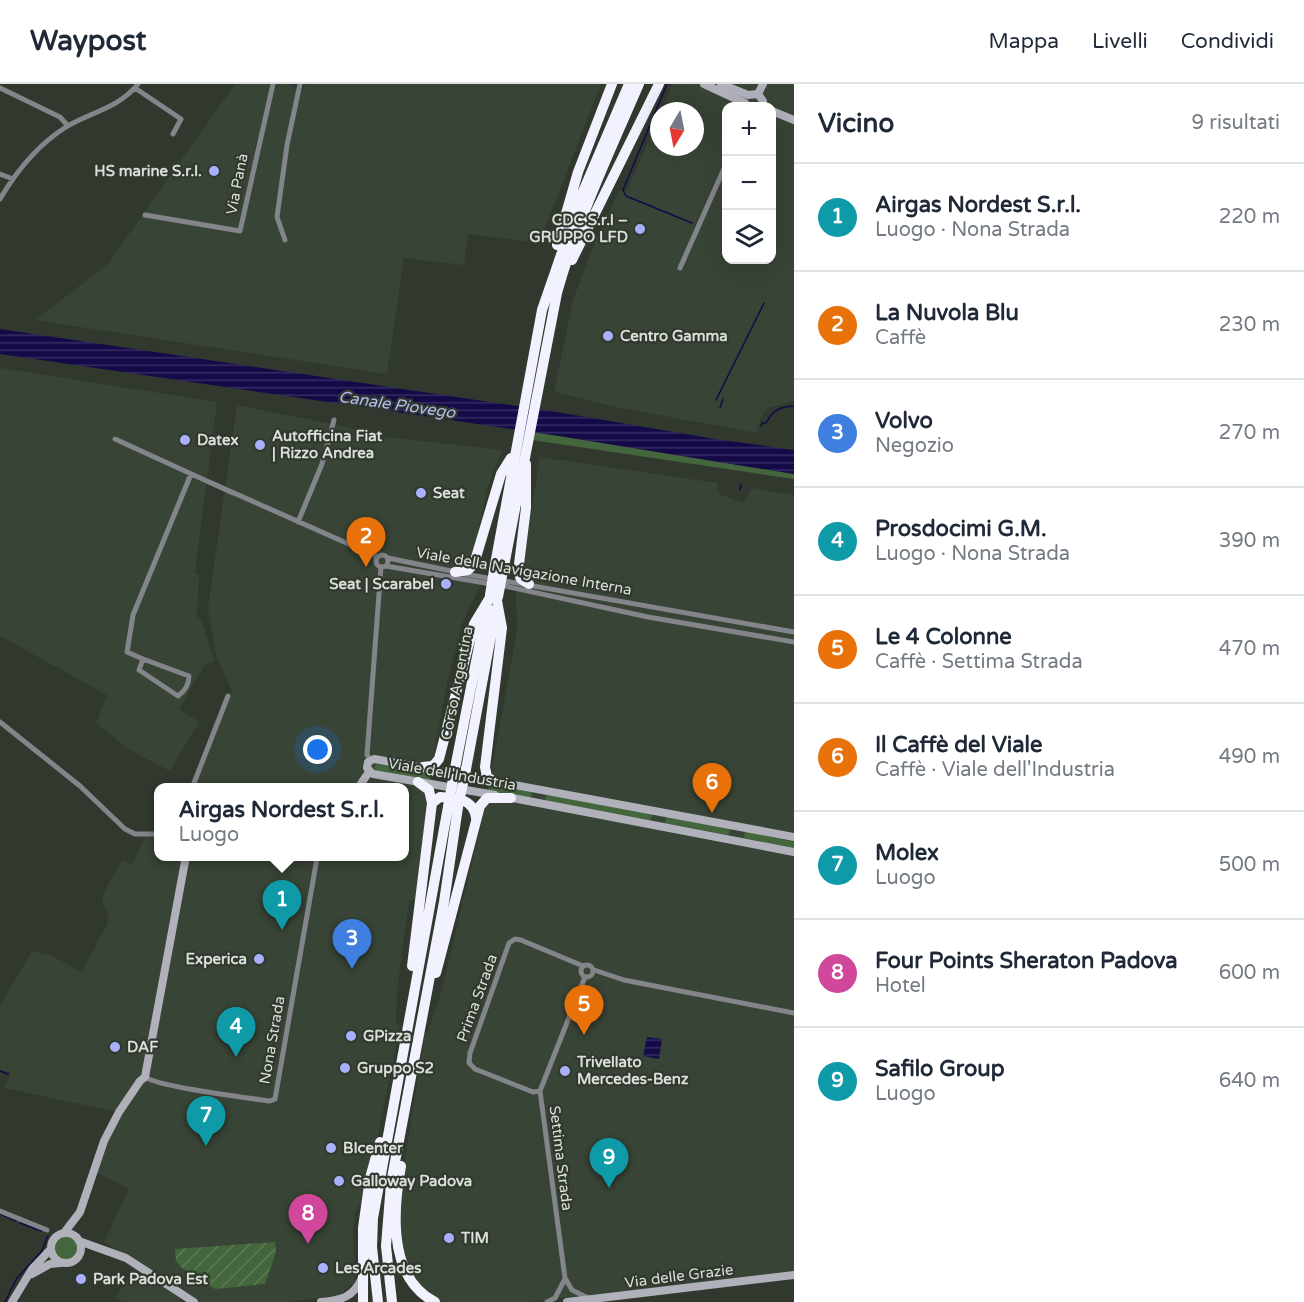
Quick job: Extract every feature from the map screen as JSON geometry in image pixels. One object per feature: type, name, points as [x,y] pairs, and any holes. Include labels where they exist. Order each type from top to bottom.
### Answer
[{"type":"highway","points":[[542,310],[567,204],[612,84]]},
{"type":"highway","name":"Corso Argentina","points":[[378,1302],[372,1247],[375,1202],[493,598],[531,391],[542,310],[582,194],[629,84]]},
{"type":"highway","name":"Corso Argentina","points":[[531,391],[567,254],[639,84]]},
{"type":"highway","points":[[556,293],[659,84]]},
{"type":"highway","points":[[455,572],[468,570],[474,564],[501,474],[520,449]]},
{"type":"highway","points":[[520,449],[528,478],[518,572],[521,579],[529,584]]},
{"type":"highway","points":[[423,768],[433,766],[440,759],[474,624],[493,598]]},
{"type":"highway","points":[[492,781],[485,767],[502,628],[493,598]]},
{"type":"highway","points":[[405,1043],[418,903],[432,802],[429,790],[418,782]]},
{"type":"highway","points":[[432,802],[440,797],[470,802],[476,818]]},
{"type":"highway","points":[[417,1046],[476,818],[483,800],[511,798]]},
{"type":"highway","name":"Corso Argentina","points":[[394,1302],[388,1278],[385,1229],[417,1046],[453,807]]},
{"type":"highway","points":[[363,1302],[363,1228],[367,1194],[384,1124],[393,1102]]},
{"type":"highway","points":[[406,1104],[405,1140],[397,1197],[399,1255],[409,1277],[420,1292],[435,1302]]},
{"type":"street","name":"Via Panà","points":[[145,215],[240,231],[273,84]]},
{"type":"street","points":[[285,240],[277,217],[287,145],[300,84]]},
{"type":"street","points":[[704,84],[749,100],[763,100],[763,102]]},
{"type":"street","points":[[721,84],[749,100]]},
{"type":"street","points":[[749,100],[763,84]]},
{"type":"street","points":[[0,199],[20,169],[68,126],[116,105],[136,86],[181,119],[173,134]]},
{"type":"street","points":[[0,88],[60,117],[68,126]]},
{"type":"street","points":[[776,113],[794,120]]},
{"type":"street","points":[[680,267],[722,173]]},
{"type":"street","points":[[0,174],[13,179]]},
{"type":"street","points":[[298,522],[322,464],[334,420]]},
{"type":"street","name":"Viale della Navigazione Interna","points":[[116,439],[225,491],[238,494],[378,557],[383,555],[455,572],[794,632]]},
{"type":"street","points":[[143,659],[139,670],[178,696],[182,693],[189,682],[189,676],[127,652],[134,625],[133,615],[191,474]]},
{"type":"street","points":[[378,557],[377,564],[383,567]]},
{"type":"street","points":[[371,760],[367,755],[383,567],[388,558]]},
{"type":"street","name":"Viale della Navigazione Interna","points":[[383,567],[469,579],[645,615],[794,642]]},
{"type":"street","points":[[645,615],[654,612],[656,607]]},
{"type":"street","points":[[669,609],[663,615],[671,620]]},
{"type":"street","points":[[773,638],[775,629]]},
{"type":"street","points":[[194,783],[228,696]]},
{"type":"street","points":[[0,722],[80,786],[117,823],[135,834],[154,834]]},
{"type":"street","name":"Viale dell'Industria","points":[[794,837],[423,768],[371,760],[367,768],[369,772],[418,782],[736,839],[794,852]]},
{"type":"street","points":[[361,783],[369,772]]},
{"type":"street","points":[[658,825],[661,812]]},
{"type":"street","points":[[736,839],[738,826]]},
{"type":"street","points":[[79,1256],[80,1212],[104,1142],[119,1112],[145,1077],[185,861]]},
{"type":"street","name":"Nona Strada","points":[[145,1077],[151,1081],[183,1087],[270,1101],[275,1099],[318,861]]},
{"type":"street","name":"Prima Strada","points":[[540,1091],[533,1092],[475,1069],[469,1063],[470,1053],[509,943],[515,939],[583,966],[590,965],[594,970],[624,980],[794,1013]]},
{"type":"street","points":[[583,966],[581,972],[585,977],[591,976],[594,970]]},
{"type":"street","name":"Settima Strada","points":[[565,1279],[540,1091],[585,977]]},
{"type":"street","points":[[0,1211],[47,1230]]},
{"type":"street","points":[[12,1302],[27,1277],[50,1250],[52,1240],[64,1233],[80,1212]]},
{"type":"street","points":[[64,1233],[126,1258],[194,1302]]},
{"type":"street","points":[[50,1250],[60,1263]]},
{"type":"street","points":[[27,1277],[40,1269],[60,1263],[71,1263],[79,1256],[107,1251]]},
{"type":"street","points":[[321,1302],[343,1301],[356,1290],[364,1275]]},
{"type":"street","name":"Via delle Grazie","points":[[567,1302],[794,1275]]},
{"type":"street","points":[[547,1302],[555,1298],[565,1279],[579,1295],[593,1299]]},
{"type":"street","points":[[605,1302],[615,1297]]},
{"type":"shaded area","points":[[235,84],[288,84],[302,92],[305,84],[601,84],[539,243],[468,234],[464,265],[404,258],[387,374],[35,320],[107,265]]},
{"type":"shaded area","points":[[672,84],[794,84],[794,401],[768,408],[760,419],[757,433],[621,408],[554,392],[573,300],[597,237],[619,191],[627,191],[650,137],[650,156],[704,156],[704,102],[665,102]]},
{"type":"shaded area","points":[[0,368],[217,402],[195,573],[199,575],[197,616],[202,621],[214,661],[204,666],[179,709],[199,722],[170,771],[128,749],[96,723],[107,695],[0,636]]},
{"type":"shaded area","points":[[237,405],[362,430],[361,434],[502,450],[487,489],[474,552],[470,582],[481,584],[463,621],[447,683],[433,758],[416,899],[409,902],[397,992],[396,1024],[400,1026],[376,1146],[360,1204],[355,1213],[353,1231],[355,1281],[340,1295],[288,1302],[200,1302],[104,1242],[129,1189],[94,1171],[118,1112],[4,1088],[11,1073],[0,1070],[0,1006],[32,951],[52,956],[82,972],[108,922],[109,916],[102,903],[103,894],[122,860],[132,865],[147,834],[154,834],[154,861],[409,861],[409,783],[193,783],[232,691],[217,659],[208,608]]},
{"type":"shaded area","points":[[540,457],[717,483],[719,494],[743,503],[752,488],[794,495],[794,1272],[530,1302],[443,1302],[417,1285],[400,1248],[401,1185],[425,1033],[428,1032],[442,990],[485,807],[517,631],[516,592],[522,571]]},
{"type":"shaded area","points":[[135,1268],[182,1299],[180,1302],[123,1302],[116,1297]]},
{"type":"green space","points":[[534,432],[794,474],[794,479],[532,440]]},
{"type":"green space","points":[[377,764],[428,773],[430,778],[428,780],[376,771],[374,767]]},
{"type":"green space","points":[[489,784],[531,792],[532,795],[530,798],[488,791]]},
{"type":"green space","points":[[546,795],[651,813],[652,817],[650,820],[545,801]]},
{"type":"green space","points":[[666,817],[729,828],[730,832],[728,835],[665,823]]},
{"type":"green space","points":[[745,831],[794,842],[794,848],[744,838]]},
{"type":"green space","points":[[65,1236],[73,1240],[77,1248],[73,1256],[65,1260],[57,1256],[53,1248],[57,1240]]},
{"type":"green space","points":[[275,1242],[276,1252],[265,1284],[215,1289],[182,1268],[176,1261],[175,1249]]},
{"type":"water","name":"Canale Piovego","points":[[0,329],[551,411],[794,450],[794,474],[559,436],[0,354]]},
{"type":"water","points":[[647,1037],[662,1039],[659,1059],[643,1056]]},
{"type":"waterway","points":[[667,84],[623,190],[626,196],[692,223]]},
{"type":"waterway","points":[[716,400],[764,303]]},
{"type":"waterway","points":[[720,408],[723,399]]},
{"type":"waterway","points":[[761,426],[777,410],[794,406]]},
{"type":"waterway","points":[[740,490],[741,484]]},
{"type":"waterway","points":[[0,1071],[8,1074]]},
{"type":"waterway","points":[[0,1214],[16,1221]]},
{"type":"waterway","points":[[20,1223],[41,1231]]},
{"type":"waterway","points":[[5,1302],[17,1278],[41,1252],[48,1236]]},
{"type":"place","name":"HS marine S.r.l.","points":[[214,171]]},
{"type":"place","name":"CDC S.r.l – GRUPPO LFD","points":[[640,229]]},
{"type":"place","name":"Centro Gamma","points":[[608,336]]},
{"type":"place","name":"Datex","points":[[185,440]]},
{"type":"place","name":"Autofficina Fiat | Rizzo Andrea","points":[[260,445]]},
{"type":"place","name":"Seat","points":[[421,493]]},
{"type":"place","name":"La Nuvola Blu","points":[[366,567]]},
{"type":"place","name":"Seat | Scarabel","points":[[446,584]]},
{"type":"place","name":"Il Caffè del Viale","points":[[712,813]]},
{"type":"place","name":"Airgas Nordest S.r.l.","points":[[282,930]]},
{"type":"place","name":"Experica","points":[[259,959]]},
{"type":"place","name":"Volvo","points":[[352,969]]},
{"type":"place","name":"Le 4 Colonne","points":[[584,1035]]},
{"type":"place","name":"GPizza","points":[[351,1036]]},
{"type":"place","name":"DAF","points":[[115,1047]]},
{"type":"place","name":"Prosdocimi G.M.","points":[[236,1057]]},
{"type":"place","name":"Gruppo S2","points":[[345,1068]]},
{"type":"place","name":"Trivellato Mercedes-Benz","points":[[565,1071]]},
{"type":"place","name":"Molex","points":[[206,1146]]},
{"type":"place","name":"BIcenter","points":[[331,1148]]},
{"type":"place","name":"Galloway Padova","points":[[339,1181]]},
{"type":"place","name":"Safilo Group","points":[[609,1188]]},
{"type":"place","name":"TIM","points":[[449,1238]]},
{"type":"place","name":"Four Points Sheraton Padova","points":[[308,1244]]},
{"type":"place","name":"Les Arcades","points":[[323,1268]]},
{"type":"place","name":"Park Padova Est","points":[[81,1279]]}]
